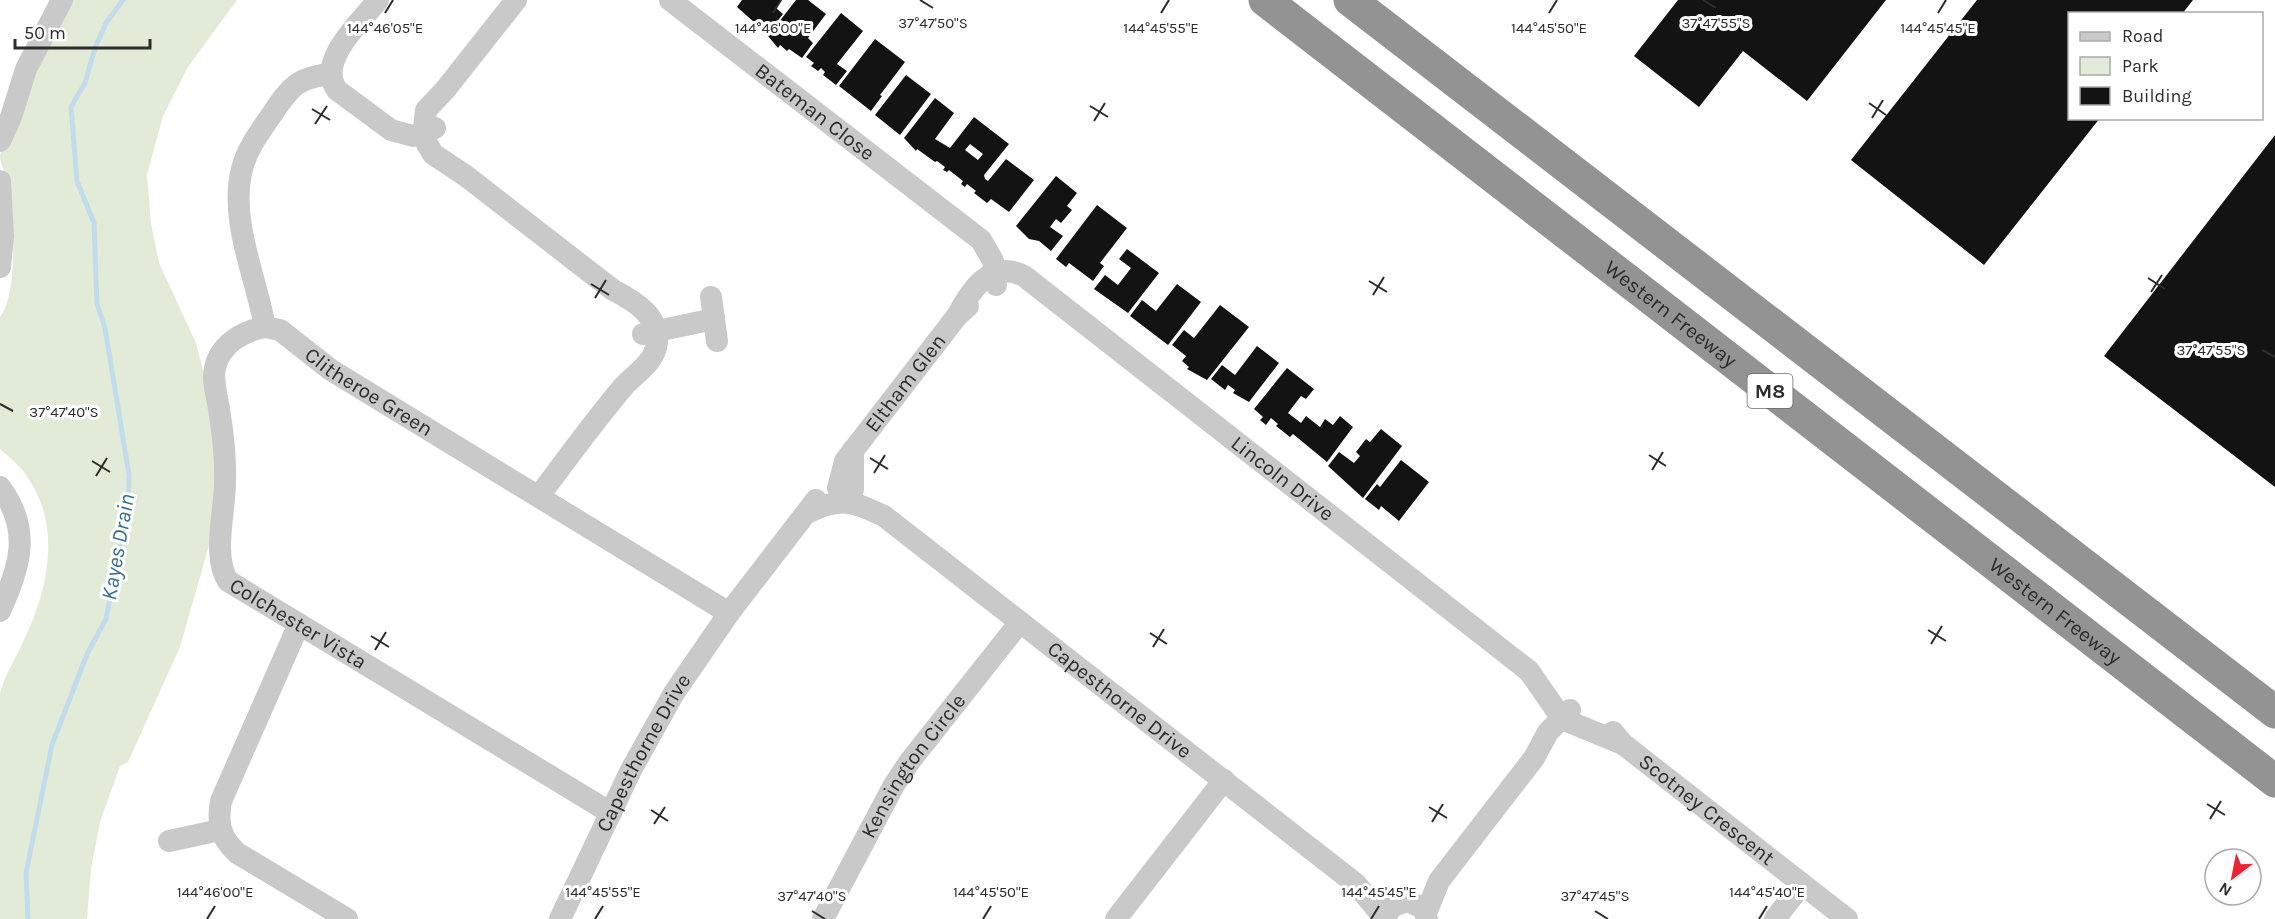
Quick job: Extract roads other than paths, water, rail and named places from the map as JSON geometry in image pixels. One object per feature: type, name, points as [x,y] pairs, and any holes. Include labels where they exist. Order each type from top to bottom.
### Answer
[{"type":"highway","name":"Western Freeway","points":[[1265,0],[2275,781]]},
{"type":"highway","name":"M8","points":[[1350,0],[2275,712]]},
{"type":"street","points":[[0,141],[11,117],[26,69],[62,0]]},
{"type":"street","points":[[378,0],[334,57],[330,74],[337,90],[374,116],[427,128],[466,176],[613,290],[649,333]]},
{"type":"street","points":[[427,128],[446,90],[516,0]]},
{"type":"street","name":"Bateman Close","points":[[670,0],[959,226],[993,276]]},
{"type":"street","points":[[264,327],[238,208],[242,168],[253,141],[294,85],[307,77],[330,74]]},
{"type":"street","points":[[0,181],[3,252],[0,267]]},
{"type":"street","name":"Lincoln Drive","points":[[993,276],[1007,283],[1035,286],[1530,671],[1548,681],[1567,716]]},
{"type":"street","name":"Eltham Glen","points":[[845,493],[853,450],[957,316],[978,296],[993,276]]},
{"type":"street","points":[[649,333],[714,319]]},
{"type":"street","name":"Clitheroe Green","points":[[264,327],[280,330],[331,370],[729,613]]},
{"type":"street","name":"Colchester Vista","points":[[264,327],[241,334],[226,347],[215,368],[226,453],[225,509],[219,556],[223,573],[228,581],[611,813]]},
{"type":"street","points":[[539,496],[626,385],[649,333]]},
{"type":"street","points":[[0,487],[15,514],[20,545],[16,571],[0,611]]},
{"type":"street","name":"Capesthorne Drive","points":[[560,919],[651,732],[729,613],[809,512],[832,502],[845,493],[854,502],[884,516],[1356,884],[1404,912]]},
{"type":"street","name":"Kensington Circle","points":[[823,919],[900,777],[1020,622]]},
{"type":"street","points":[[299,624],[221,801],[218,817],[220,831],[226,843],[237,853],[346,919]]},
{"type":"street","points":[[1404,912],[1439,881],[1534,758],[1554,739],[1567,716]]},
{"type":"street","name":"Scotney Crescent","points":[[1567,716],[1600,723],[1623,744],[1847,919]]},
{"type":"street","points":[[1116,919],[1224,780]]},
{"type":"street","points":[[169,841],[220,831]]},
{"type":"street","points":[[1775,919],[1802,884]]},
{"type":"waterway","name":"Kayes Drain","points":[[28,919],[26,873],[52,745],[87,654],[106,619],[128,505],[129,475],[105,328],[97,304],[94,223],[77,181],[71,107],[85,83],[95,48],[106,23],[123,0]]}]
